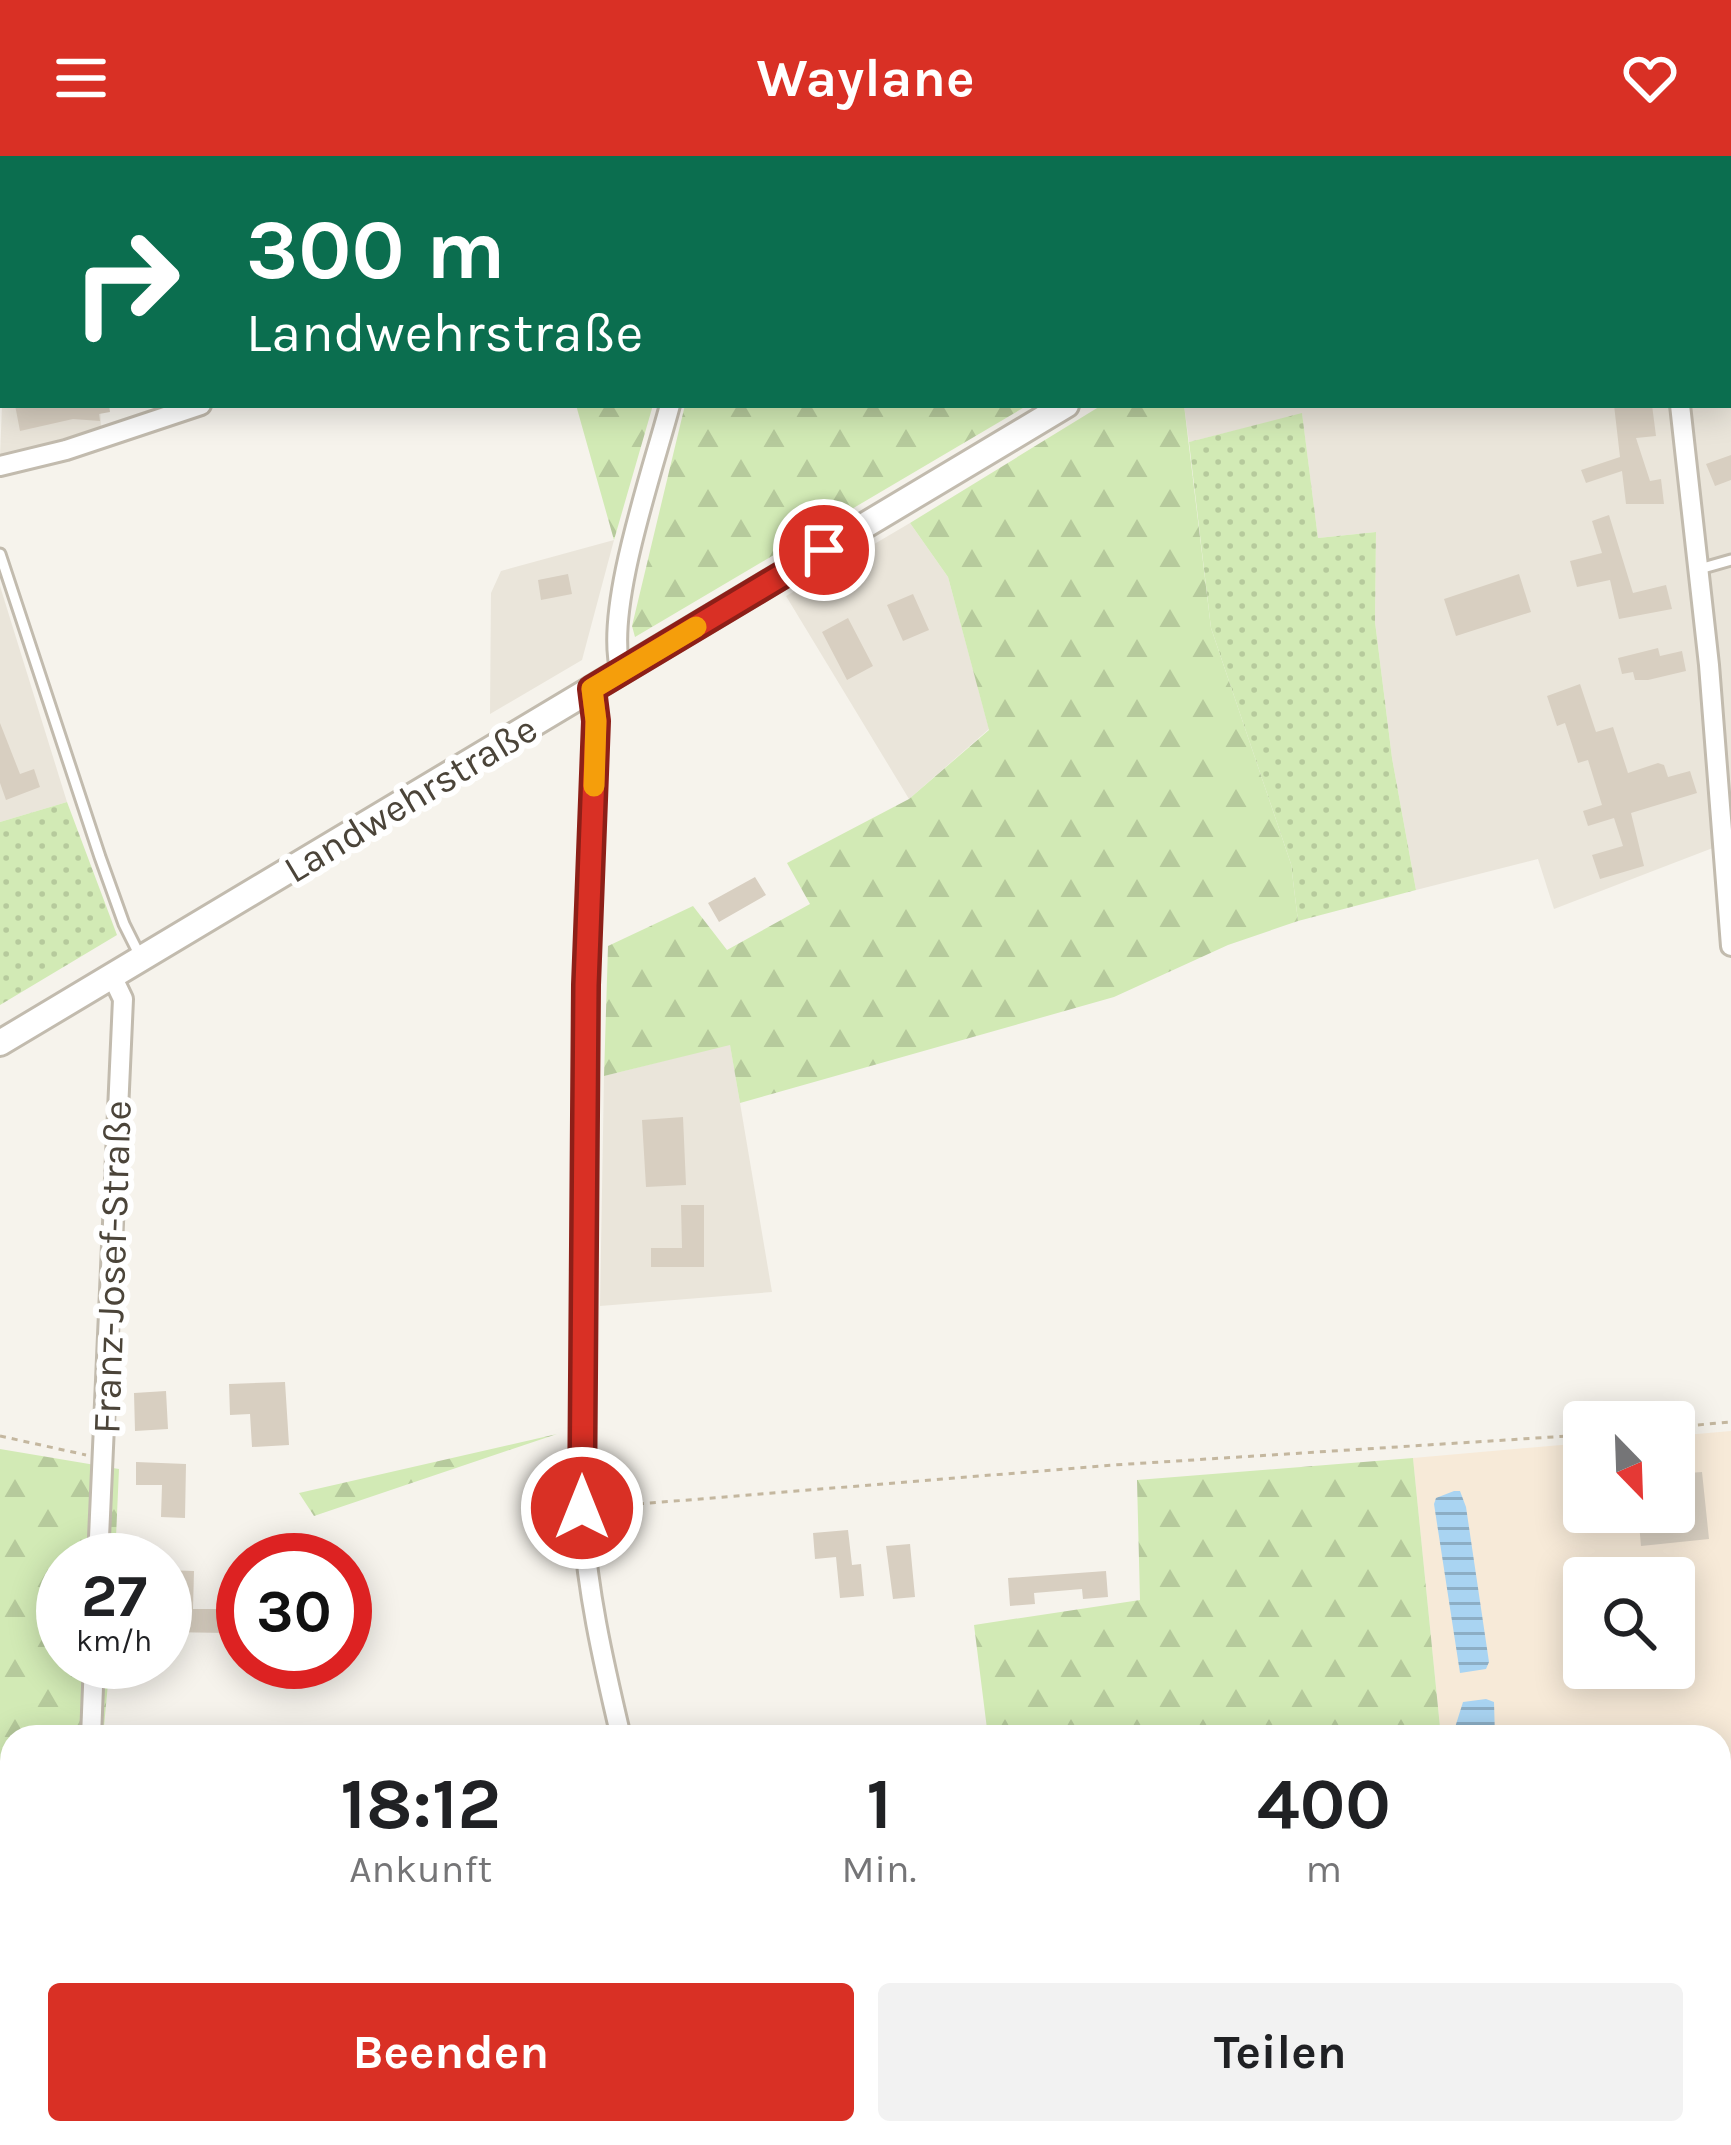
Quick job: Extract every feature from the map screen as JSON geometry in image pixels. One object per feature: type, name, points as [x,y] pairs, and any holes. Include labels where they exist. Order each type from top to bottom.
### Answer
[{"type":"street","points":[[0,466],[67,450],[192,408]]},
{"type":"street","points":[[621,672],[615,640],[621,593],[669,408]]},
{"type":"street","name":"Landwehrstraße","points":[[0,1043],[1061,408]]},
{"type":"street","points":[[1680,408],[1709,665],[1731,946]]},
{"type":"street","points":[[592,689],[596,721],[586,985],[582,1508],[594,1620],[618,1725]]},
{"type":"street","name":"Franz-Josef-Straße","points":[[99,1533],[123,999],[112,976]]},
{"type":"street","points":[[91,1725],[93,1689]]},
{"type":"lane","points":[[0,554],[100,857],[141,958]]},
{"type":"lane","points":[[1696,570],[1731,560]]},
{"type":"path","points":[[1695,1425],[1731,1422]]},
{"type":"path","points":[[0,1436],[103,1460]]},
{"type":"path","points":[[582,1508],[1114,1465],[1563,1436]]},
{"type":"shaded area","points":[[2,408],[100,408],[101,428],[0,456]]},
{"type":"shaded area","points":[[1184,408],[1731,408],[1731,841],[1554,909],[1538,859],[1416,890],[1392,758],[1375,622],[1376,532],[1318,538],[1302,414],[1189,442]]},
{"type":"shaded area","points":[[910,523],[948,577],[989,729],[909,799],[786,596]]},
{"type":"shaded area","points":[[614,540],[582,660],[490,714],[491,593],[501,571]]},
{"type":"shaded area","points":[[0,586],[67,802],[0,822]]},
{"type":"shaded area","points":[[730,1044],[772,1292],[600,1306],[604,1076]]},
{"type":"shaded area","points":[[1731,1431],[1731,1725],[1440,1725],[1413,1458],[1563,1445],[1563,1533],[1695,1533],[1695,1434]]},
{"type":"green space","points":[[577,408],[652,408],[614,540]]},
{"type":"green space","points":[[684,408],[1023,408],[635,637],[632,626]]},
{"type":"green space","points":[[1097,408],[1184,408],[1211,628],[1291,864],[1298,921],[1228,945],[1114,997],[740,1103],[730,1045],[604,1076],[608,946],[693,906],[727,950],[810,904],[787,863],[909,799],[989,730],[948,577],[910,523]]},
{"type":"green space","points":[[1302,413],[1318,538],[1376,532],[1375,622],[1392,758],[1416,890],[1298,921],[1291,864],[1211,628],[1189,442]]},
{"type":"green space","points":[[67,802],[117,935],[0,1005],[0,822]]},
{"type":"green space","points":[[557,1434],[314,1516],[299,1493]]},
{"type":"green space","points":[[0,1449],[119,1469],[116,1533],[36,1533],[36,1689],[107,1689],[104,1725],[0,1725]]},
{"type":"green space","points":[[1413,1458],[1440,1725],[986,1725],[974,1625],[1140,1600],[1137,1480]]},
{"type":"water","points":[[1460,1491],[1466,1507],[1489,1662],[1486,1669],[1460,1673],[1434,1504],[1436,1498]]},
{"type":"water","points":[[1463,1702],[1494,1702],[1495,1725],[1456,1725]]},
{"type":"building","points":[[16,408],[109,408],[110,412],[99,414],[100,421],[73,419],[20,431]]},
{"type":"building","points":[[1614,408],[1652,408],[1656,436],[1636,438],[1650,481],[1661,479],[1664,504],[1626,504],[1622,471],[1586,483],[1581,470],[1620,457]]},
{"type":"building","points":[[1731,455],[1731,480],[1715,486],[1706,464]]},
{"type":"building","points":[[1609,515],[1633,593],[1666,585],[1672,609],[1619,619],[1610,580],[1577,587],[1570,561],[1602,553],[1592,521]]},
{"type":"building","points":[[568,574],[572,594],[541,600],[538,580]]},
{"type":"building","points":[[1519,574],[1531,612],[1456,636],[1444,599]]},
{"type":"building","points":[[913,594],[929,630],[903,641],[887,605]]},
{"type":"building","points":[[848,618],[873,666],[847,680],[822,632]]},
{"type":"building","points":[[1658,648],[1660,656],[1682,651],[1686,671],[1648,680],[1635,680],[1633,672],[1622,674],[1618,658]]},
{"type":"building","points":[[1580,684],[1596,732],[1613,727],[1628,773],[1658,763],[1664,765],[1668,777],[1690,771],[1697,793],[1631,813],[1644,866],[1600,879],[1592,855],[1623,846],[1614,818],[1588,826],[1583,811],[1602,805],[1588,760],[1578,763],[1565,723],[1557,726],[1547,696]]},
{"type":"building","points":[[0,723],[20,774],[34,769],[40,787],[6,800],[0,783]]},
{"type":"building","points":[[755,877],[766,895],[719,922],[708,903]]},
{"type":"building","points":[[683,1117],[686,1185],[646,1187],[642,1120]]},
{"type":"building","points":[[681,1205],[704,1205],[704,1267],[651,1267],[651,1248],[682,1248]]},
{"type":"building","points":[[285,1382],[289,1445],[252,1447],[250,1414],[230,1415],[229,1384]]},
{"type":"building","points":[[166,1391],[168,1429],[135,1431],[134,1393]]},
{"type":"building","points":[[136,1462],[186,1464],[185,1518],[161,1517],[162,1485],[136,1485]]},
{"type":"building","points":[[1695,1472],[1702,1472],[1709,1539],[1641,1546],[1640,1533],[1695,1533]]},
{"type":"building","points":[[848,1530],[852,1565],[861,1564],[864,1596],[840,1598],[836,1557],[815,1559],[813,1533]]},
{"type":"building","points":[[910,1544],[915,1597],[893,1599],[886,1546]]},
{"type":"building","points":[[192,1571],[193,1609],[216,1609],[216,1633],[192,1632]]},
{"type":"building","points":[[1106,1571],[1108,1597],[1083,1599],[1082,1589],[1034,1593],[1035,1604],[1010,1606],[1008,1578]]},
{"type":"slow traffic","points":[[594,786],[592,689],[696,627]]},
{"type":"route","points":[[582,1508],[586,985],[596,721],[592,689],[824,550]]}]
